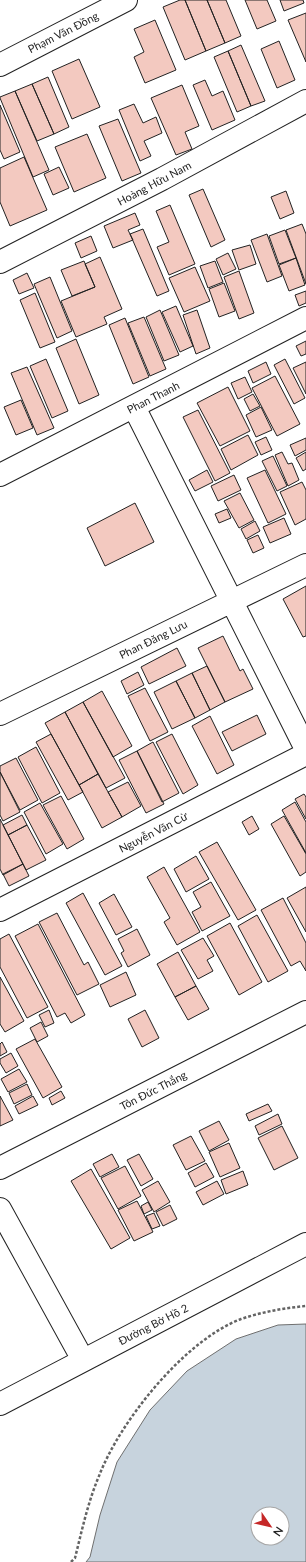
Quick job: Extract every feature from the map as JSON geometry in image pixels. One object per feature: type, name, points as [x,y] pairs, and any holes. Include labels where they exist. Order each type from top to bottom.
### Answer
[{"type":"street","name":"Phạm Văn Đồng","points":[[0,65],[126,0]]},
{"type":"street","name":"Hoàng Hữu Nam","points":[[0,262],[162,179],[306,101]]},
{"type":"street","name":"Phan Thanh","points":[[0,476],[306,318]]},
{"type":"street","points":[[134,407],[306,749]]},
{"type":"street","name":"Phan Đăng Lưu","points":[[0,714],[306,565]]},
{"type":"street","name":"Nguyễn Văn Cừ","points":[[0,910],[306,754]]},
{"type":"street","name":"Tôn Đức Thắng","points":[[0,1168],[306,1012]]},
{"type":"street","points":[[0,1209],[83,1360]]},
{"type":"street","name":"Đường Bờ Hồ 2","points":[[0,1404],[306,1244]]},
{"type":"path","points":[[71,1562],[75,1558],[86,1515],[99,1475],[126,1424],[163,1377],[209,1335],[240,1320],[280,1309],[306,1306]]},
{"type":"shaded area","points":[[306,1324],[306,1562],[86,1562],[90,1557],[100,1515],[117,1462],[150,1410],[187,1371],[236,1339],[278,1325]]},
{"type":"building","points":[[180,0],[185,0],[206,51],[185,60],[163,7]]},
{"type":"building","points":[[185,0],[207,0],[225,43],[206,51]]},
{"type":"building","points":[[207,0],[226,0],[241,36],[225,43]]},
{"type":"building","points":[[245,0],[267,0],[276,21],[257,29]]},
{"type":"building","points":[[280,0],[303,0],[304,3],[284,11]]},
{"type":"building","points":[[306,13],[306,62],[288,20]]},
{"type":"building","points":[[155,20],[176,70],[145,83],[134,57],[144,52],[134,29]]},
{"type":"building","points":[[279,41],[295,80],[277,88],[261,49]]},
{"type":"building","points":[[241,45],[265,101],[251,106],[228,51]]},
{"type":"building","points":[[228,51],[251,106],[237,112],[214,57]]},
{"type":"building","points":[[79,59],[100,107],[72,119],[52,71]]},
{"type":"building","points":[[48,77],[69,127],[54,134],[32,84]]},
{"type":"building","points":[[205,80],[212,96],[223,91],[235,120],[212,130],[193,85]]},
{"type":"building","points":[[32,84],[54,134],[37,141],[15,91]]},
{"type":"building","points":[[182,85],[199,126],[185,132],[192,149],[176,155],[151,98]]},
{"type":"building","points":[[15,91],[49,170],[33,177],[0,98]]},
{"type":"building","points":[[134,104],[143,123],[156,117],[162,133],[144,141],[151,156],[140,161],[119,110]]},
{"type":"building","points":[[0,105],[20,152],[4,159],[0,150]]},
{"type":"building","points":[[118,119],[141,173],[122,181],[99,126]]},
{"type":"building","points":[[87,134],[106,178],[74,192],[55,147]]},
{"type":"building","points":[[24,157],[47,210],[10,226],[0,202],[0,168]]},
{"type":"building","points":[[59,167],[69,188],[53,195],[44,174]]},
{"type":"building","points":[[203,189],[225,240],[211,247],[189,195]]},
{"type":"building","points":[[286,191],[294,213],[280,219],[271,197]]},
{"type":"building","points":[[170,205],[195,264],[169,275],[157,247],[169,242],[156,211]]},
{"type":"building","points":[[135,213],[140,225],[128,230],[133,240],[113,248],[104,226]]},
{"type":"building","points":[[302,224],[306,234],[306,284],[286,230]]},
{"type":"building","points":[[143,229],[169,291],[157,296],[130,234]]},
{"type":"building","points":[[285,230],[296,258],[279,264],[269,236]]},
{"type":"building","points":[[267,234],[282,276],[267,282],[251,240]]},
{"type":"building","points":[[91,236],[97,251],[81,258],[75,243]]},
{"type":"building","points":[[250,245],[256,264],[239,270],[232,250]]},
{"type":"building","points":[[228,253],[236,269],[223,275],[216,259]]},
{"type":"building","points":[[100,257],[122,309],[104,317],[107,324],[76,337],[61,301],[95,287],[85,264]]},
{"type":"building","points":[[296,258],[305,285],[289,291],[279,265]]},
{"type":"building","points":[[84,261],[95,287],[72,296],[61,270]]},
{"type":"building","points":[[215,261],[223,282],[208,288],[200,266]]},
{"type":"building","points":[[195,267],[210,301],[184,312],[169,278]]},
{"type":"building","points":[[239,271],[254,313],[239,319],[224,277]]},
{"type":"building","points":[[27,273],[34,288],[19,294],[13,280]]},
{"type":"building","points":[[50,277],[72,331],[57,338],[34,284]]},
{"type":"building","points":[[224,283],[235,311],[219,317],[209,289]]},
{"type":"building","points":[[306,291],[306,303],[299,306],[295,295]]},
{"type":"building","points":[[35,293],[55,342],[40,348],[20,300]]},
{"type":"building","points":[[176,306],[193,346],[180,352],[162,312]]},
{"type":"building","points":[[160,310],[179,355],[164,361],[146,317]]},
{"type":"building","points":[[197,310],[210,348],[196,354],[183,315]]},
{"type":"building","points":[[144,317],[166,369],[150,376],[128,323]]},
{"type":"building","points":[[125,318],[149,377],[133,384],[109,325]]},
{"type":"building","points":[[76,339],[99,395],[79,404],[56,348]]},
{"type":"building","points":[[306,341],[306,354],[301,356],[296,346]]},
{"type":"building","points":[[46,359],[68,411],[52,418],[30,366]]},
{"type":"building","points":[[285,359],[305,398],[294,404],[274,365]]},
{"type":"building","points":[[266,362],[271,374],[253,383],[248,371]]},
{"type":"building","points":[[306,362],[306,394],[293,368]]},
{"type":"building","points":[[27,367],[54,428],[37,435],[11,373]]},
{"type":"building","points":[[275,376],[300,424],[277,436],[252,388]]},
{"type":"building","points":[[245,377],[252,392],[238,399],[231,383]]},
{"type":"building","points":[[228,387],[250,431],[220,446],[197,403]]},
{"type":"building","points":[[253,394],[260,406],[250,411],[244,399]]},
{"type":"building","points":[[21,400],[33,428],[16,435],[4,407]]},
{"type":"building","points":[[261,407],[272,430],[256,437],[246,415]]},
{"type":"building","points":[[198,410],[230,473],[215,481],[183,417]]},
{"type":"building","points":[[248,435],[258,455],[231,470],[221,449]]},
{"type":"building","points":[[266,437],[272,450],[261,455],[255,442]]},
{"type":"building","points":[[306,438],[306,450],[295,456],[290,445]]},
{"type":"building","points":[[282,452],[288,464],[292,463],[299,480],[288,486],[275,455]]},
{"type":"building","points":[[306,452],[306,469],[303,471],[296,458]]},
{"type":"building","points":[[273,456],[287,486],[277,491],[262,461]]},
{"type":"building","points":[[207,470],[213,482],[195,491],[189,480]]},
{"type":"building","points":[[265,470],[286,514],[268,523],[247,478]]},
{"type":"building","points":[[234,475],[241,490],[218,501],[211,486]]},
{"type":"building","points":[[302,482],[306,490],[306,519],[295,525],[280,492]]},
{"type":"building","points":[[240,493],[254,520],[239,528],[224,501]]},
{"type":"building","points":[[135,503],[154,542],[105,566],[87,528]]},
{"type":"building","points":[[227,509],[231,518],[219,523],[215,514]]},
{"type":"building","points":[[284,518],[291,534],[270,543],[263,527]]},
{"type":"building","points":[[255,521],[260,531],[246,539],[241,529]]},
{"type":"building","points":[[258,535],[264,548],[253,553],[247,540]]},
{"type":"building","points":[[306,586],[306,636],[303,637],[283,599]]},
{"type":"building","points":[[223,636],[240,671],[243,669],[253,689],[225,702],[198,648]]},
{"type":"building","points":[[177,648],[186,666],[149,684],[141,667]]},
{"type":"building","points":[[207,666],[225,702],[210,710],[192,673]]},
{"type":"building","points":[[138,672],[144,685],[127,694],[121,681]]},
{"type":"building","points":[[192,673],[210,710],[195,718],[176,681]]},
{"type":"building","points":[[176,681],[195,718],[172,729],[154,692]]},
{"type":"building","points":[[145,688],[168,732],[150,741],[128,696]]},
{"type":"building","points":[[102,691],[132,746],[113,757],[83,702]]},
{"type":"building","points":[[83,702],[125,778],[106,788],[65,712]]},
{"type":"building","points":[[65,712],[98,774],[79,785],[45,723]]},
{"type":"building","points":[[257,715],[266,734],[232,751],[222,732]]},
{"type":"building","points":[[210,716],[234,765],[217,774],[192,726]]},
{"type":"building","points":[[51,734],[83,792],[68,800],[36,742]]},
{"type":"building","points":[[172,734],[198,785],[183,794],[156,742]]},
{"type":"building","points":[[153,742],[179,793],[162,802],[137,751]]},
{"type":"building","points":[[36,747],[60,793],[42,803],[18,757]]},
{"type":"building","points":[[137,751],[164,804],[146,813],[119,760]]},
{"type":"building","points":[[16,758],[38,800],[20,810],[0,772],[0,766]]},
{"type":"building","points":[[0,772],[20,812],[3,821],[0,815]]},
{"type":"building","points":[[98,774],[122,817],[102,828],[79,785]]},
{"type":"building","points":[[128,782],[141,806],[122,817],[108,792]]},
{"type":"building","points":[[304,794],[306,797],[306,819],[295,799]]},
{"type":"building","points":[[61,796],[84,839],[67,849],[43,805]]},
{"type":"building","points":[[295,802],[306,822],[306,853],[282,810]]},
{"type":"building","points":[[40,803],[63,844],[46,854],[24,812]]},
{"type":"building","points":[[22,815],[27,825],[8,835],[3,825]]},
{"type":"building","points":[[252,816],[259,829],[249,835],[242,822]]},
{"type":"building","points":[[284,816],[306,854],[306,872],[300,876],[271,824]]},
{"type":"building","points":[[0,819],[23,864],[3,875],[0,869]]},
{"type":"building","points":[[27,825],[46,860],[26,870],[8,835]]},
{"type":"building","points":[[217,842],[256,910],[238,920],[199,852]]},
{"type":"building","points":[[196,856],[209,879],[186,892],[174,869]]},
{"type":"building","points":[[23,864],[29,876],[9,886],[3,874]]},
{"type":"building","points":[[164,867],[200,932],[177,945],[164,922],[170,918],[147,877]]},
{"type":"building","points":[[211,882],[230,916],[202,931],[192,912],[201,907],[193,892]]},
{"type":"building","points":[[306,887],[306,932],[287,898]]},
{"type":"building","points":[[83,893],[122,966],[105,975],[66,903]]},
{"type":"building","points":[[114,894],[132,927],[116,935],[99,903]]},
{"type":"building","points":[[283,898],[306,943],[306,971],[300,961],[291,966],[261,910]]},
{"type":"building","points":[[57,913],[84,965],[88,962],[99,984],[77,995],[39,922]]},
{"type":"building","points":[[257,915],[288,971],[268,982],[238,926]]},
{"type":"building","points":[[230,923],[262,982],[239,995],[207,936]]},
{"type":"building","points":[[38,924],[85,1015],[71,1023],[65,1013],[57,1017],[15,936]]},
{"type":"building","points":[[137,929],[150,955],[128,967],[121,953],[124,951],[118,939]]},
{"type":"building","points":[[9,934],[48,1007],[27,1018],[0,967],[0,939]]},
{"type":"building","points":[[203,938],[214,956],[207,960],[213,971],[198,979],[181,950]]},
{"type":"building","points":[[178,952],[196,986],[175,997],[157,964]]},
{"type":"building","points":[[126,972],[136,995],[110,1007],[100,985]]},
{"type":"building","points":[[0,977],[24,1021],[5,1032],[0,1024]]},
{"type":"building","points":[[196,986],[209,1009],[188,1020],[175,997]]},
{"type":"building","points":[[49,1010],[54,1023],[45,1027],[39,1015]]},
{"type":"building","points":[[145,1010],[159,1038],[142,1047],[128,1019]]},
{"type":"building","points":[[41,1022],[48,1036],[37,1042],[30,1028]]},
{"type":"building","points":[[35,1039],[62,1087],[43,1098],[16,1049]]},
{"type":"building","points":[[2,1042],[7,1052],[0,1056],[0,1044]]},
{"type":"building","points":[[11,1053],[18,1066],[6,1073],[0,1063],[0,1059]]},
{"type":"building","points":[[19,1069],[27,1082],[8,1092],[1,1079]]},
{"type":"building","points":[[27,1084],[32,1095],[14,1104],[9,1093]]},
{"type":"building","points":[[61,1091],[65,1098],[52,1105],[49,1098]]},
{"type":"building","points":[[0,1096],[13,1120],[0,1126]]},
{"type":"building","points":[[33,1096],[38,1105],[19,1114],[15,1106]]},
{"type":"building","points":[[268,1104],[272,1111],[249,1121],[246,1114]]},
{"type":"building","points":[[278,1114],[282,1124],[259,1135],[255,1126]]},
{"type":"building","points":[[219,1121],[229,1140],[209,1151],[199,1131]]},
{"type":"building","points":[[282,1126],[298,1158],[274,1170],[258,1138]]},
{"type":"building","points":[[191,1136],[205,1161],[186,1170],[173,1145]]},
{"type":"building","points":[[229,1143],[240,1168],[220,1177],[209,1152]]},
{"type":"building","points":[[112,1154],[119,1167],[100,1177],[93,1164]]},
{"type":"building","points":[[139,1154],[153,1179],[141,1186],[127,1160]]},
{"type":"building","points":[[206,1163],[214,1177],[195,1187],[188,1173]]},
{"type":"building","points":[[125,1166],[141,1196],[118,1209],[101,1178]]},
{"type":"building","points":[[91,1169],[130,1238],[111,1249],[71,1181]]},
{"type":"building","points":[[243,1171],[248,1185],[226,1194],[221,1180]]},
{"type":"building","points":[[158,1181],[170,1202],[154,1212],[142,1190]]},
{"type":"building","points":[[217,1181],[224,1194],[203,1205],[196,1192]]},
{"type":"building","points":[[137,1201],[153,1232],[134,1241],[118,1210]]},
{"type":"building","points":[[148,1202],[152,1210],[144,1214],[141,1206]]},
{"type":"building","points":[[170,1205],[177,1219],[163,1226],[156,1212]]},
{"type":"building","points":[[154,1213],[160,1226],[152,1229],[146,1216]]}]
